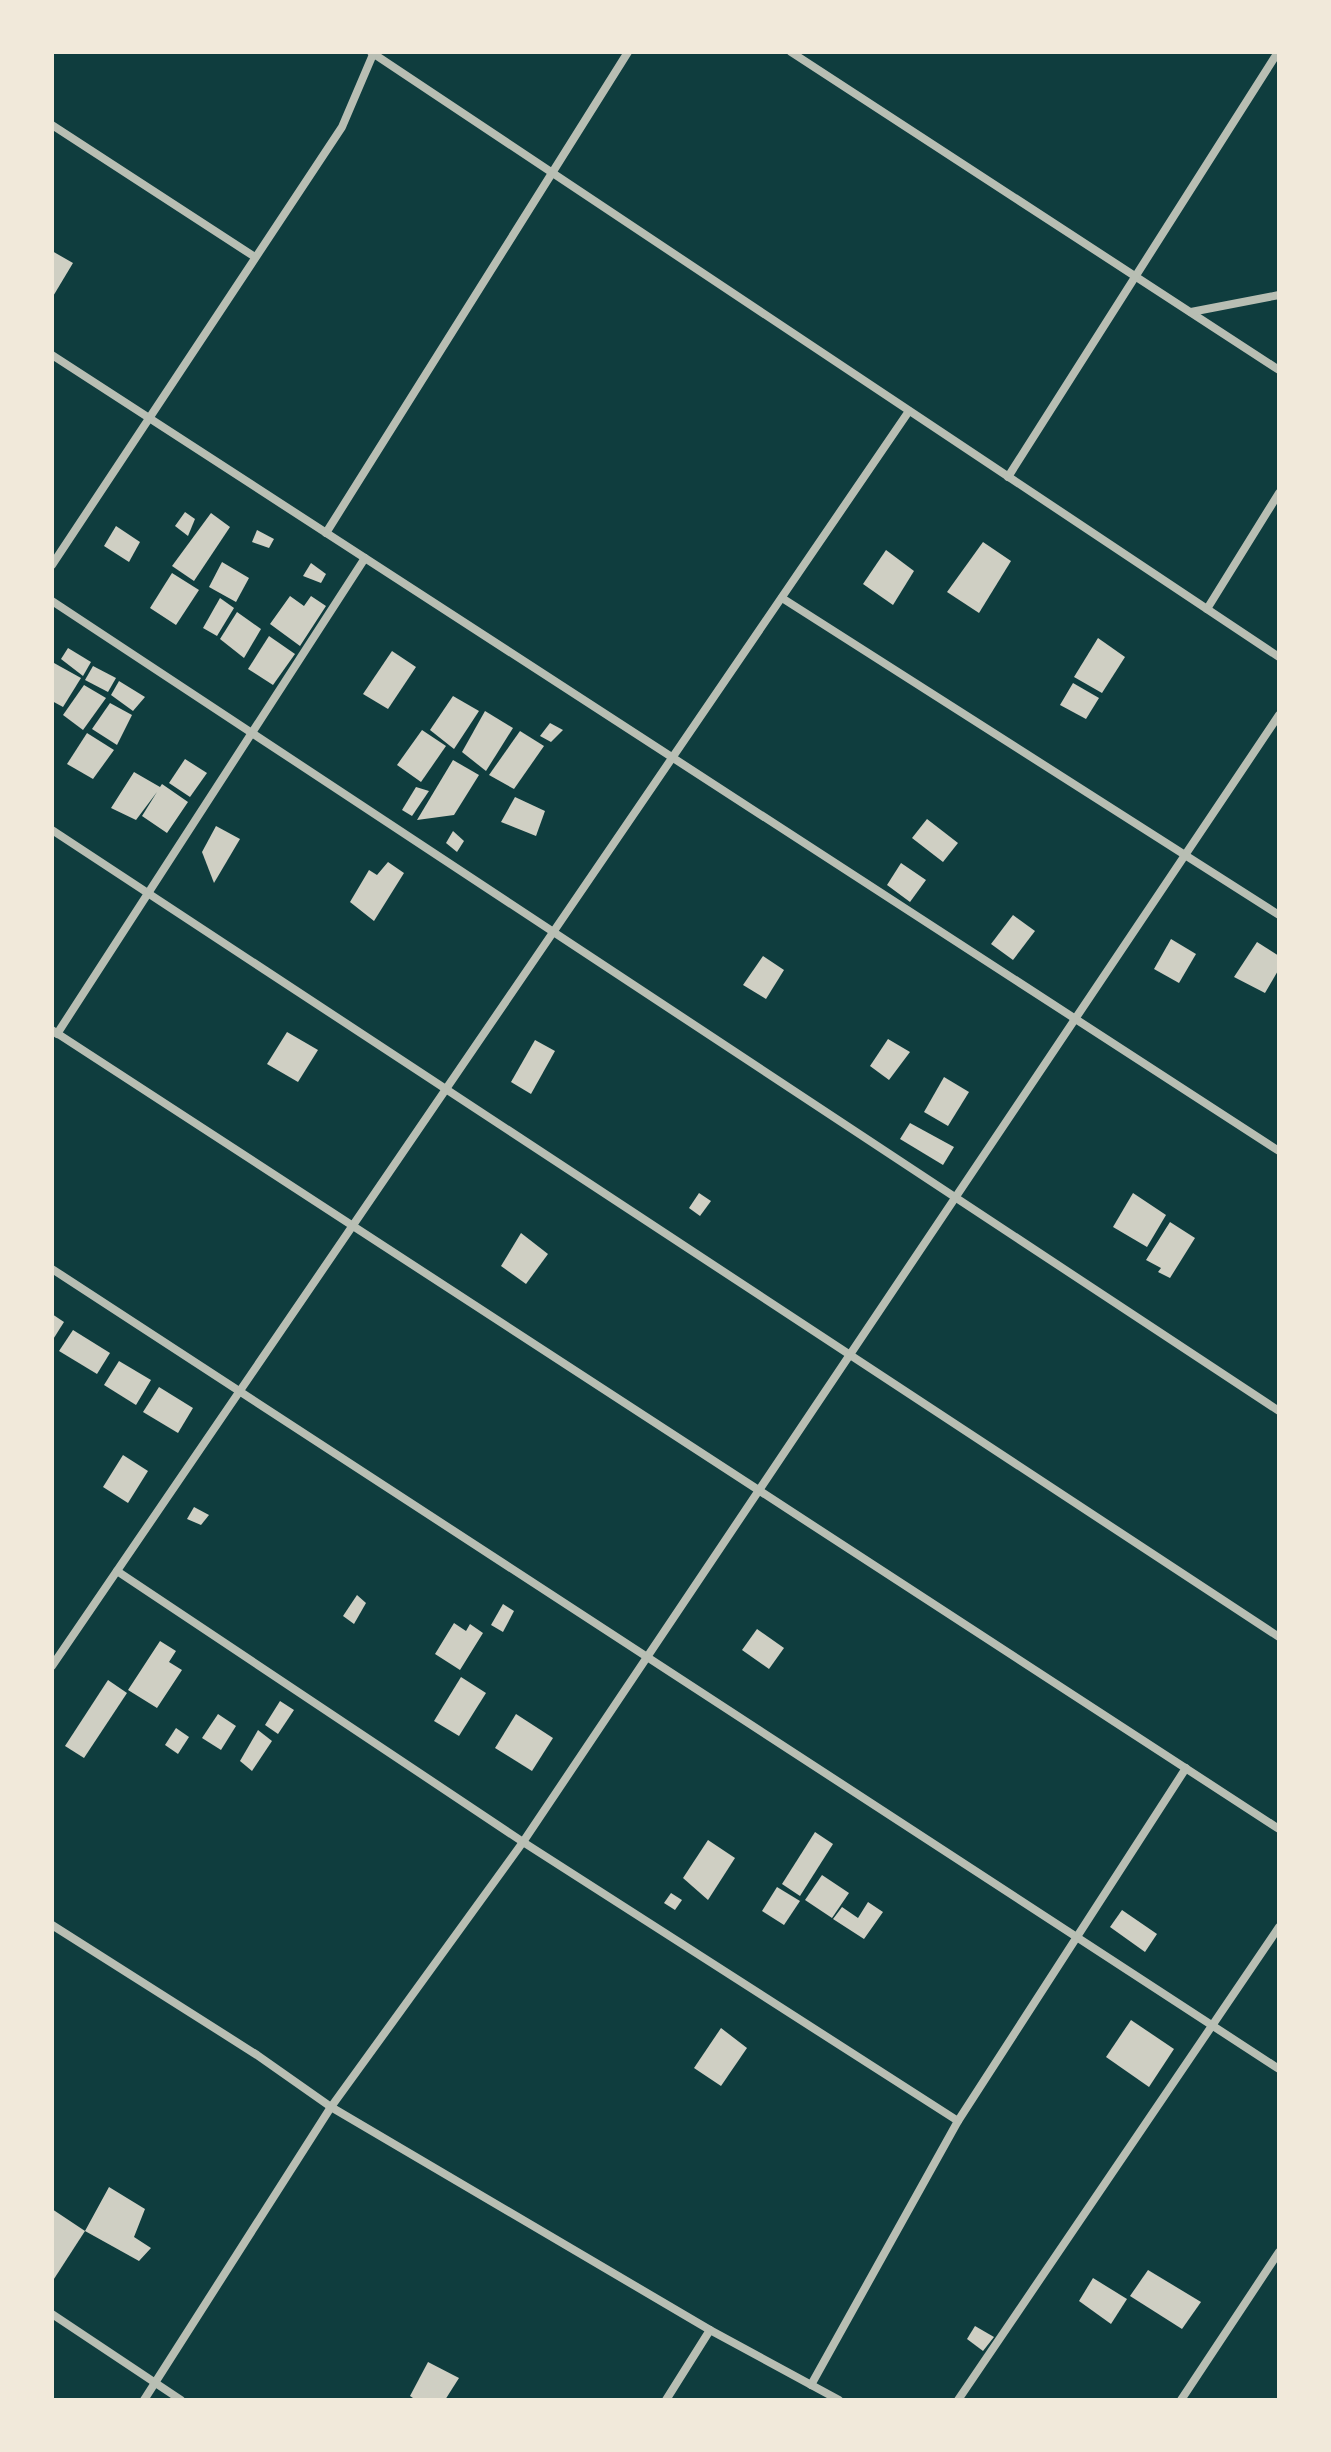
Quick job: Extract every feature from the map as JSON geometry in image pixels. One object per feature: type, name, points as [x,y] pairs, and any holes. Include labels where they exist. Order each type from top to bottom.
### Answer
[{"type":"street","points":[[326,533],[628,52]]},
{"type":"street","points":[[791,52],[1279,370]]},
{"type":"street","points":[[1008,477],[1278,52]]},
{"type":"street","points":[[52,565],[342,127],[373,53],[1279,657]]},
{"type":"street","points":[[52,125],[255,257]]},
{"type":"street","points":[[1190,312],[1279,295]]},
{"type":"street","points":[[52,355],[1279,1151]]},
{"type":"street","points":[[52,1666],[909,411]]},
{"type":"street","points":[[1207,609],[1279,493]]},
{"type":"street","points":[[365,558],[55,1032],[1279,1829]]},
{"type":"street","points":[[782,598],[1279,915]]},
{"type":"street","points":[[52,601],[1279,1411]]},
{"type":"street","points":[[144,2400],[331,2107],[523,1842],[1279,715]]},
{"type":"street","points":[[52,830],[1279,1637]]},
{"type":"street","points":[[52,1269],[1279,2069]]},
{"type":"street","points":[[117,1571],[523,1842],[958,2121]]},
{"type":"street","points":[[811,2385],[958,2121],[1186,1768]]},
{"type":"street","points":[[52,1925],[257,2055],[331,2107],[710,2330],[839,2400]]},
{"type":"street","points":[[958,2400],[1279,1927]]},
{"type":"street","points":[[1181,2400],[1279,2252]]},
{"type":"street","points":[[52,2314],[181,2400]]},
{"type":"street","points":[[666,2400],[710,2330]]},
{"type":"building","points":[[52,251],[73,263],[52,298]]},
{"type":"building","points":[[185,512],[195,519],[188,536],[175,526]]},
{"type":"building","points":[[211,513],[230,527],[194,581],[172,566]]},
{"type":"building","points":[[116,526],[140,542],[129,562],[104,546]]},
{"type":"building","points":[[257,530],[274,539],[269,548],[252,542]]},
{"type":"building","points":[[983,542],[1011,561],[979,613],[947,592]]},
{"type":"building","points":[[886,550],[914,571],[893,605],[863,584]]},
{"type":"building","points":[[222,562],[249,578],[236,602],[209,587]]},
{"type":"building","points":[[311,563],[326,574],[321,583],[303,576]]},
{"type":"building","points":[[172,573],[199,590],[176,625],[150,608]]},
{"type":"building","points":[[290,596],[304,606],[311,596],[326,606],[300,646],[270,624]]},
{"type":"building","points":[[220,598],[234,608],[217,636],[203,628]]},
{"type":"building","points":[[237,612],[261,629],[244,658],[220,639]]},
{"type":"building","points":[[269,636],[295,654],[273,685],[248,669]]},
{"type":"building","points":[[1098,638],[1125,657],[1102,693],[1074,677]]},
{"type":"building","points":[[68,648],[91,662],[83,676],[61,659]]},
{"type":"building","points":[[392,651],[416,667],[388,709],[363,694]]},
{"type":"building","points":[[54,663],[81,678],[63,707],[52,701]]},
{"type":"building","points":[[93,666],[116,678],[108,692],[85,680]]},
{"type":"building","points":[[119,681],[145,697],[133,711],[111,695]]},
{"type":"building","points":[[1073,683],[1099,698],[1086,719],[1060,705]]},
{"type":"building","points":[[84,685],[106,698],[83,730],[63,715]]},
{"type":"building","points":[[453,696],[479,711],[454,749],[430,730]]},
{"type":"building","points":[[110,703],[132,715],[117,745],[92,729]]},
{"type":"building","points":[[485,711],[513,728],[486,771],[462,752]]},
{"type":"building","points":[[550,723],[563,730],[551,742],[540,736]]},
{"type":"building","points":[[422,730],[446,746],[421,782],[397,765]]},
{"type":"building","points":[[520,731],[544,746],[514,789],[489,775]]},
{"type":"building","points":[[87,733],[114,750],[93,779],[67,764]]},
{"type":"building","points":[[185,759],[207,773],[190,797],[169,783]]},
{"type":"building","points":[[453,760],[479,775],[454,815],[417,820]]},
{"type":"building","points":[[134,772],[160,787],[162,784],[188,802],[167,833],[142,816],[157,792],[136,820],[111,808]]},
{"type":"building","points":[[416,787],[429,791],[412,816],[402,810]]},
{"type":"building","points":[[515,797],[545,811],[536,836],[501,822]]},
{"type":"building","points":[[927,819],[958,843],[943,862],[912,838]]},
{"type":"building","points":[[216,826],[240,839],[214,883],[202,852]]},
{"type":"building","points":[[453,831],[464,841],[457,852],[446,843]]},
{"type":"building","points":[[388,862],[404,873],[374,921],[350,902],[369,870],[377,875]]},
{"type":"building","points":[[901,863],[926,880],[910,902],[887,885]]},
{"type":"building","points":[[1013,915],[1035,931],[1013,960],[991,944]]},
{"type":"building","points":[[1171,939],[1196,954],[1179,983],[1154,969]]},
{"type":"building","points":[[1257,942],[1279,956],[1279,969],[1265,993],[1234,977]]},
{"type":"building","points":[[763,956],[784,970],[766,999],[743,985]]},
{"type":"building","points":[[287,1032],[318,1050],[298,1082],[267,1064]]},
{"type":"building","points":[[888,1039],[910,1052],[889,1080],[870,1066]]},
{"type":"building","points":[[535,1040],[555,1051],[531,1094],[511,1082]]},
{"type":"building","points":[[944,1077],[969,1092],[948,1126],[924,1112]]},
{"type":"building","points":[[910,1123],[954,1147],[943,1165],[900,1139]]},
{"type":"building","points":[[699,1193],[711,1201],[700,1216],[689,1208]]},
{"type":"building","points":[[1133,1193],[1166,1215],[1147,1247],[1113,1227]]},
{"type":"building","points":[[1170,1222],[1195,1238],[1170,1278],[1158,1272],[1161,1268],[1146,1260]]},
{"type":"building","points":[[521,1233],[548,1254],[526,1284],[501,1266]]},
{"type":"building","points":[[52,1314],[64,1322],[52,1341]]},
{"type":"building","points":[[73,1330],[110,1353],[97,1374],[59,1351]]},
{"type":"building","points":[[119,1361],[151,1380],[136,1405],[104,1385]]},
{"type":"building","points":[[159,1387],[193,1408],[178,1433],[143,1412]]},
{"type":"building","points":[[123,1455],[148,1471],[128,1503],[103,1487]]},
{"type":"building","points":[[194,1507],[209,1515],[201,1525],[187,1519]]},
{"type":"building","points":[[357,1595],[366,1603],[354,1624],[343,1616]]},
{"type":"building","points":[[503,1604],[514,1611],[503,1632],[491,1625]]},
{"type":"building","points":[[454,1623],[466,1631],[470,1624],[483,1633],[460,1670],[435,1654]]},
{"type":"building","points":[[757,1629],[784,1648],[769,1669],[742,1650]]},
{"type":"building","points":[[160,1641],[176,1651],[169,1662],[182,1670],[157,1708],[128,1690]]},
{"type":"building","points":[[461,1677],[486,1693],[459,1736],[434,1721]]},
{"type":"building","points":[[108,1680],[127,1693],[84,1758],[65,1746]]},
{"type":"building","points":[[280,1701],[294,1710],[278,1734],[265,1725]]},
{"type":"building","points":[[218,1714],[236,1726],[221,1750],[202,1738]]},
{"type":"building","points":[[516,1714],[553,1738],[532,1771],[495,1748]]},
{"type":"building","points":[[176,1728],[189,1737],[178,1754],[165,1745]]},
{"type":"building","points":[[258,1730],[272,1741],[252,1771],[240,1761]]},
{"type":"building","points":[[815,1832],[833,1844],[800,1896],[782,1884]]},
{"type":"building","points":[[708,1840],[735,1858],[708,1900],[683,1878]]},
{"type":"building","points":[[822,1875],[849,1893],[832,1918],[805,1900]]},
{"type":"building","points":[[777,1887],[800,1901],[784,1925],[762,1911]]},
{"type":"building","points":[[671,1893],[682,1900],[675,1910],[664,1903]]},
{"type":"building","points":[[868,1902],[883,1912],[864,1939],[833,1919],[842,1907],[858,1918]]},
{"type":"building","points":[[1122,1910],[1157,1934],[1145,1952],[1110,1927]]},
{"type":"building","points":[[1131,2020],[1174,2049],[1149,2087],[1106,2057]]},
{"type":"building","points":[[721,2028],[747,2048],[721,2086],[694,2068]]},
{"type":"building","points":[[109,2187],[145,2209],[134,2237],[151,2248],[139,2261],[85,2231]]},
{"type":"building","points":[[52,2209],[85,2231],[52,2282]]},
{"type":"building","points":[[1148,2270],[1201,2302],[1182,2329],[1130,2296]]},
{"type":"building","points":[[1093,2278],[1127,2299],[1111,2324],[1079,2301]]},
{"type":"building","points":[[975,2326],[994,2337],[983,2351],[967,2339]]},
{"type":"building","points":[[428,2362],[459,2378],[445,2400],[416,2400],[410,2396]]}]
